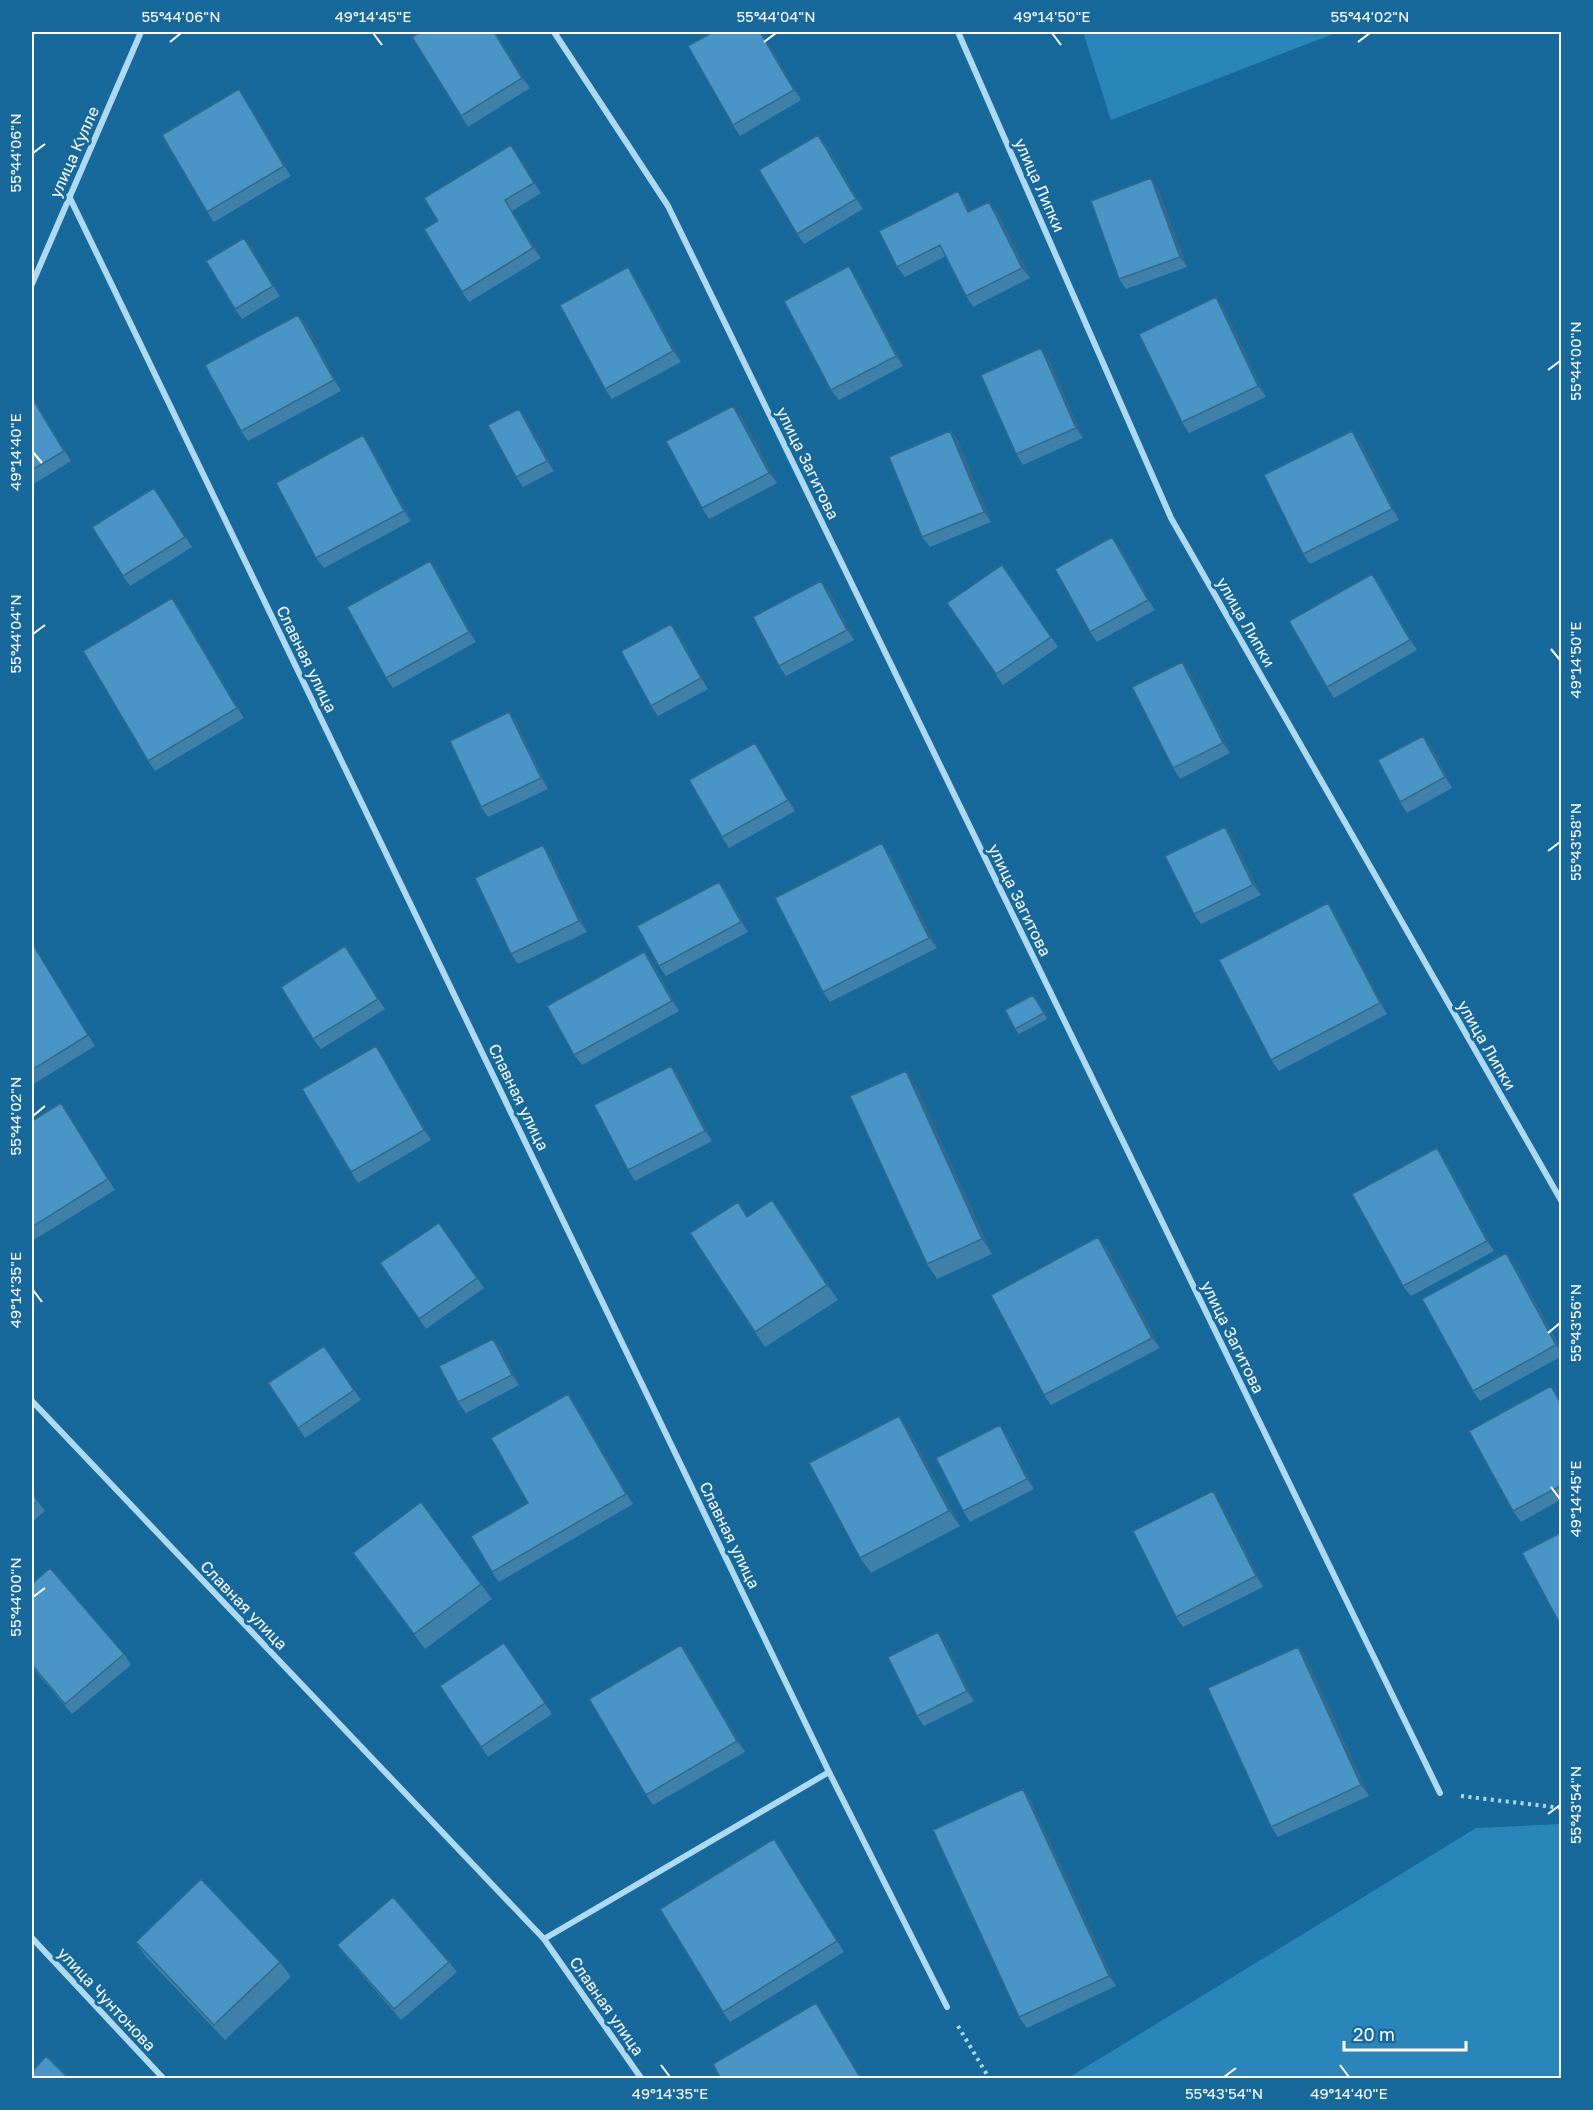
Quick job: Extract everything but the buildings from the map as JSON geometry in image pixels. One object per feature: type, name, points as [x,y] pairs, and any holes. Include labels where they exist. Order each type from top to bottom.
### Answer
[{"type":"street","name":"улица Кулле","points":[[32,284],[141,32]]},
{"type":"street","name":"улица Загитова","points":[[554,32],[668,206],[1440,1793]]},
{"type":"street","name":"улица Липки","points":[[958,32],[1171,518],[1562,1202]]},
{"type":"street","name":"Славная улица","points":[[69,196],[829,1772],[947,2007]]},
{"type":"street","name":"Славная улица","points":[[32,1401],[544,1939],[641,2079]]},
{"type":"street","points":[[544,1939],[829,1772]]},
{"type":"street","name":"улица Чунтонова","points":[[32,1938],[163,2079]]},
{"type":"path","points":[[1440,1793],[1562,1808]]},
{"type":"path","points":[[947,2007],[988,2079]]},
{"type":"shaded area","points":[[1083,32],[1338,32],[1111,120]]},
{"type":"shaded area","points":[[1561,1824],[1561,2078],[1068,2078],[1476,1828]]}]
